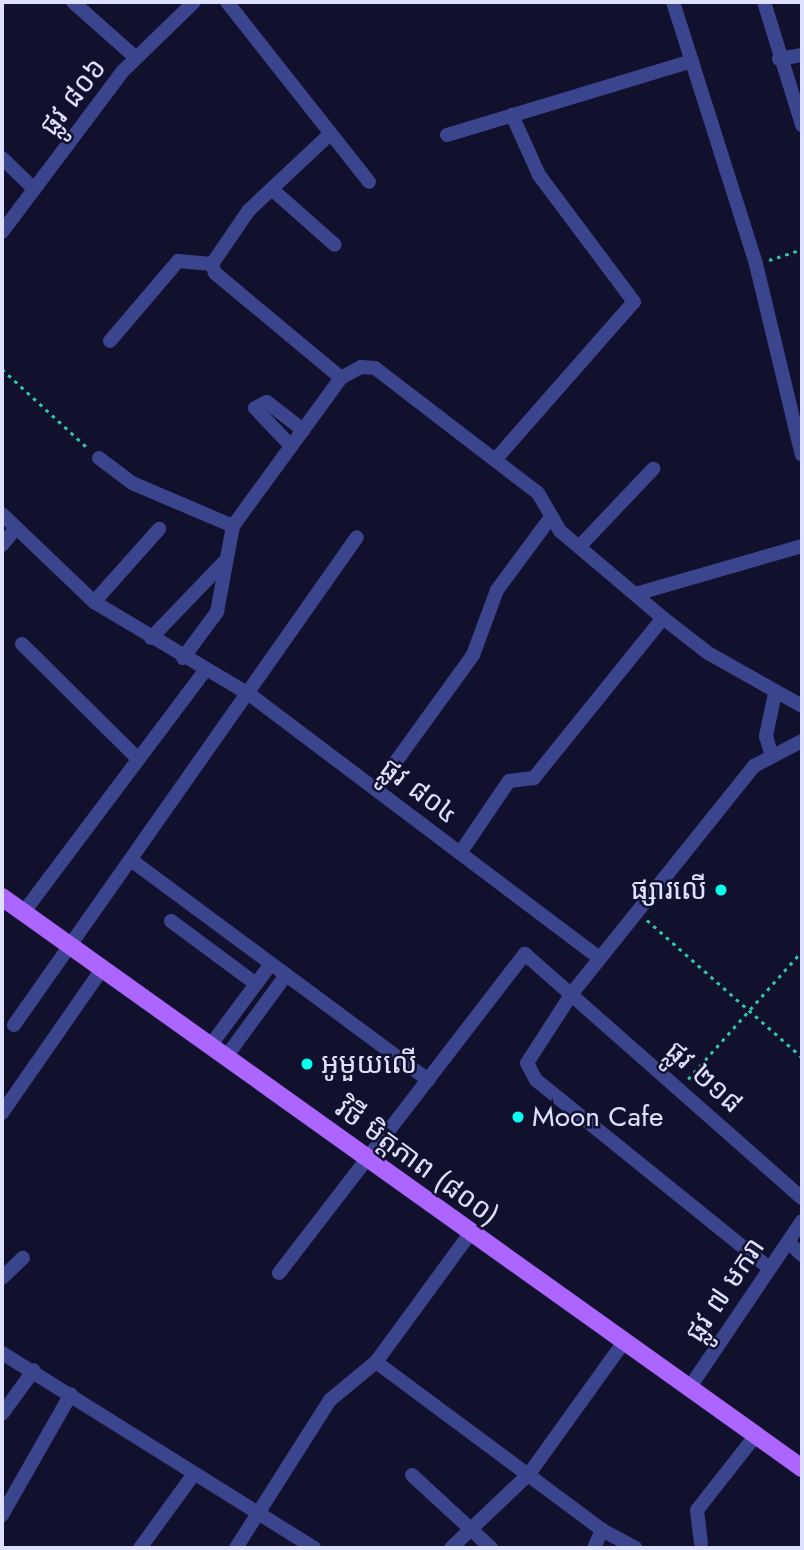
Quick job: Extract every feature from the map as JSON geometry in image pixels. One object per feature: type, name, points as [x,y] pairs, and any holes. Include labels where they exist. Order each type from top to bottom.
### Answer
[{"type":"main road","name":"វិថី មិត្តភាព (៨០០)","points":[[2,897],[802,1468]]},
{"type":"street","points":[[73,2],[136,58]]},
{"type":"street","name":"ផ្លូវ ៨០៦","points":[[2,232],[136,58],[194,2]]},
{"type":"street","points":[[227,2],[322,116],[329,135],[369,182]]},
{"type":"street","points":[[673,2],[756,264],[802,455]]},
{"type":"street","points":[[764,2],[779,59],[802,125]]},
{"type":"street","points":[[779,59],[802,55]]},
{"type":"street","points":[[447,135],[692,61]]},
{"type":"street","points":[[495,460],[634,302],[538,175],[512,115]]},
{"type":"street","points":[[329,135],[274,191],[230,230],[212,264],[215,273],[341,378]]},
{"type":"street","points":[[2,158],[34,189]]},
{"type":"street","points":[[274,191],[335,245]]},
{"type":"street","points":[[110,341],[178,261],[212,264]]},
{"type":"street","points":[[183,658],[216,612],[233,526],[341,378],[361,367],[375,368],[538,493],[551,516],[579,547],[639,593],[663,618],[775,693],[802,706]]},
{"type":"street","points":[[291,446],[255,408],[267,402],[303,430]]},
{"type":"street","points":[[99,458],[132,482],[233,526]]},
{"type":"street","points":[[579,547],[653,469]]},
{"type":"street","name":"ផ្លូវ ៨០៤","points":[[2,514],[94,602],[183,658],[249,694],[599,958]]},
{"type":"street","points":[[376,789],[473,655],[497,590],[551,516]]},
{"type":"street","points":[[2,545],[16,528]]},
{"type":"street","points":[[94,602],[159,529]]},
{"type":"street","points":[[15,1025],[357,537]]},
{"type":"street","points":[[639,593],[802,546]]},
{"type":"street","points":[[151,638],[225,561]]},
{"type":"street","points":[[460,853],[509,781],[534,779],[663,618]]},
{"type":"street","points":[[22,644],[137,758]]},
{"type":"street","points":[[23,912],[206,669]]},
{"type":"street","points":[[772,756],[765,736],[775,693]]},
{"type":"street","points":[[769,1268],[528,1071],[532,1048],[573,992],[754,766],[802,741]]},
{"type":"street","points":[[131,860],[428,1080],[279,1273]]},
{"type":"street","points":[[171,921],[256,984]]},
{"type":"street","name":"ផ្លូវ ២១៨","points":[[428,1080],[525,954],[573,992],[802,1198]]},
{"type":"street","points":[[210,1046],[271,964]]},
{"type":"street","points":[[2,1113],[102,969]]},
{"type":"street","points":[[226,1057],[286,975]]},
{"type":"street","name":"ផ្លូវ ៧ មករា","points":[[690,1387],[802,1221]]},
{"type":"street","points":[[236,1548],[257,1508],[330,1400],[376,1362],[471,1232]]},
{"type":"street","points":[[788,1242],[802,1255]]},
{"type":"street","points":[[2,1278],[23,1258]]},
{"type":"street","points":[[451,1548],[472,1532],[529,1474],[624,1342]]},
{"type":"street","points":[[2,1353],[34,1370],[194,1474],[257,1508],[305,1546]]},
{"type":"street","points":[[376,1362],[602,1530],[636,1548]]},
{"type":"street","points":[[2,1414],[34,1370]]},
{"type":"street","points":[[4,1504],[71,1394]]},
{"type":"street","points":[[701,1544],[697,1510],[756,1435]]},
{"type":"street","points":[[140,1548],[194,1474]]},
{"type":"street","points":[[412,1475],[491,1548]]},
{"type":"street","points":[[594,1548],[602,1530]]},
{"type":"path","points":[[756,264],[802,249]]},
{"type":"path","points":[[2,369],[99,458]]},
{"type":"path","points":[[637,911],[802,1057]]},
{"type":"path","points":[[680,1088],[802,951]]},
{"type":"place","name":"ផ្សារលើ","points":[[721,890]]},
{"type":"place","name":"អូមួយលេី","points":[[307,1064]]},
{"type":"place","name":"Moon Cafe","points":[[518,1117]]}]
